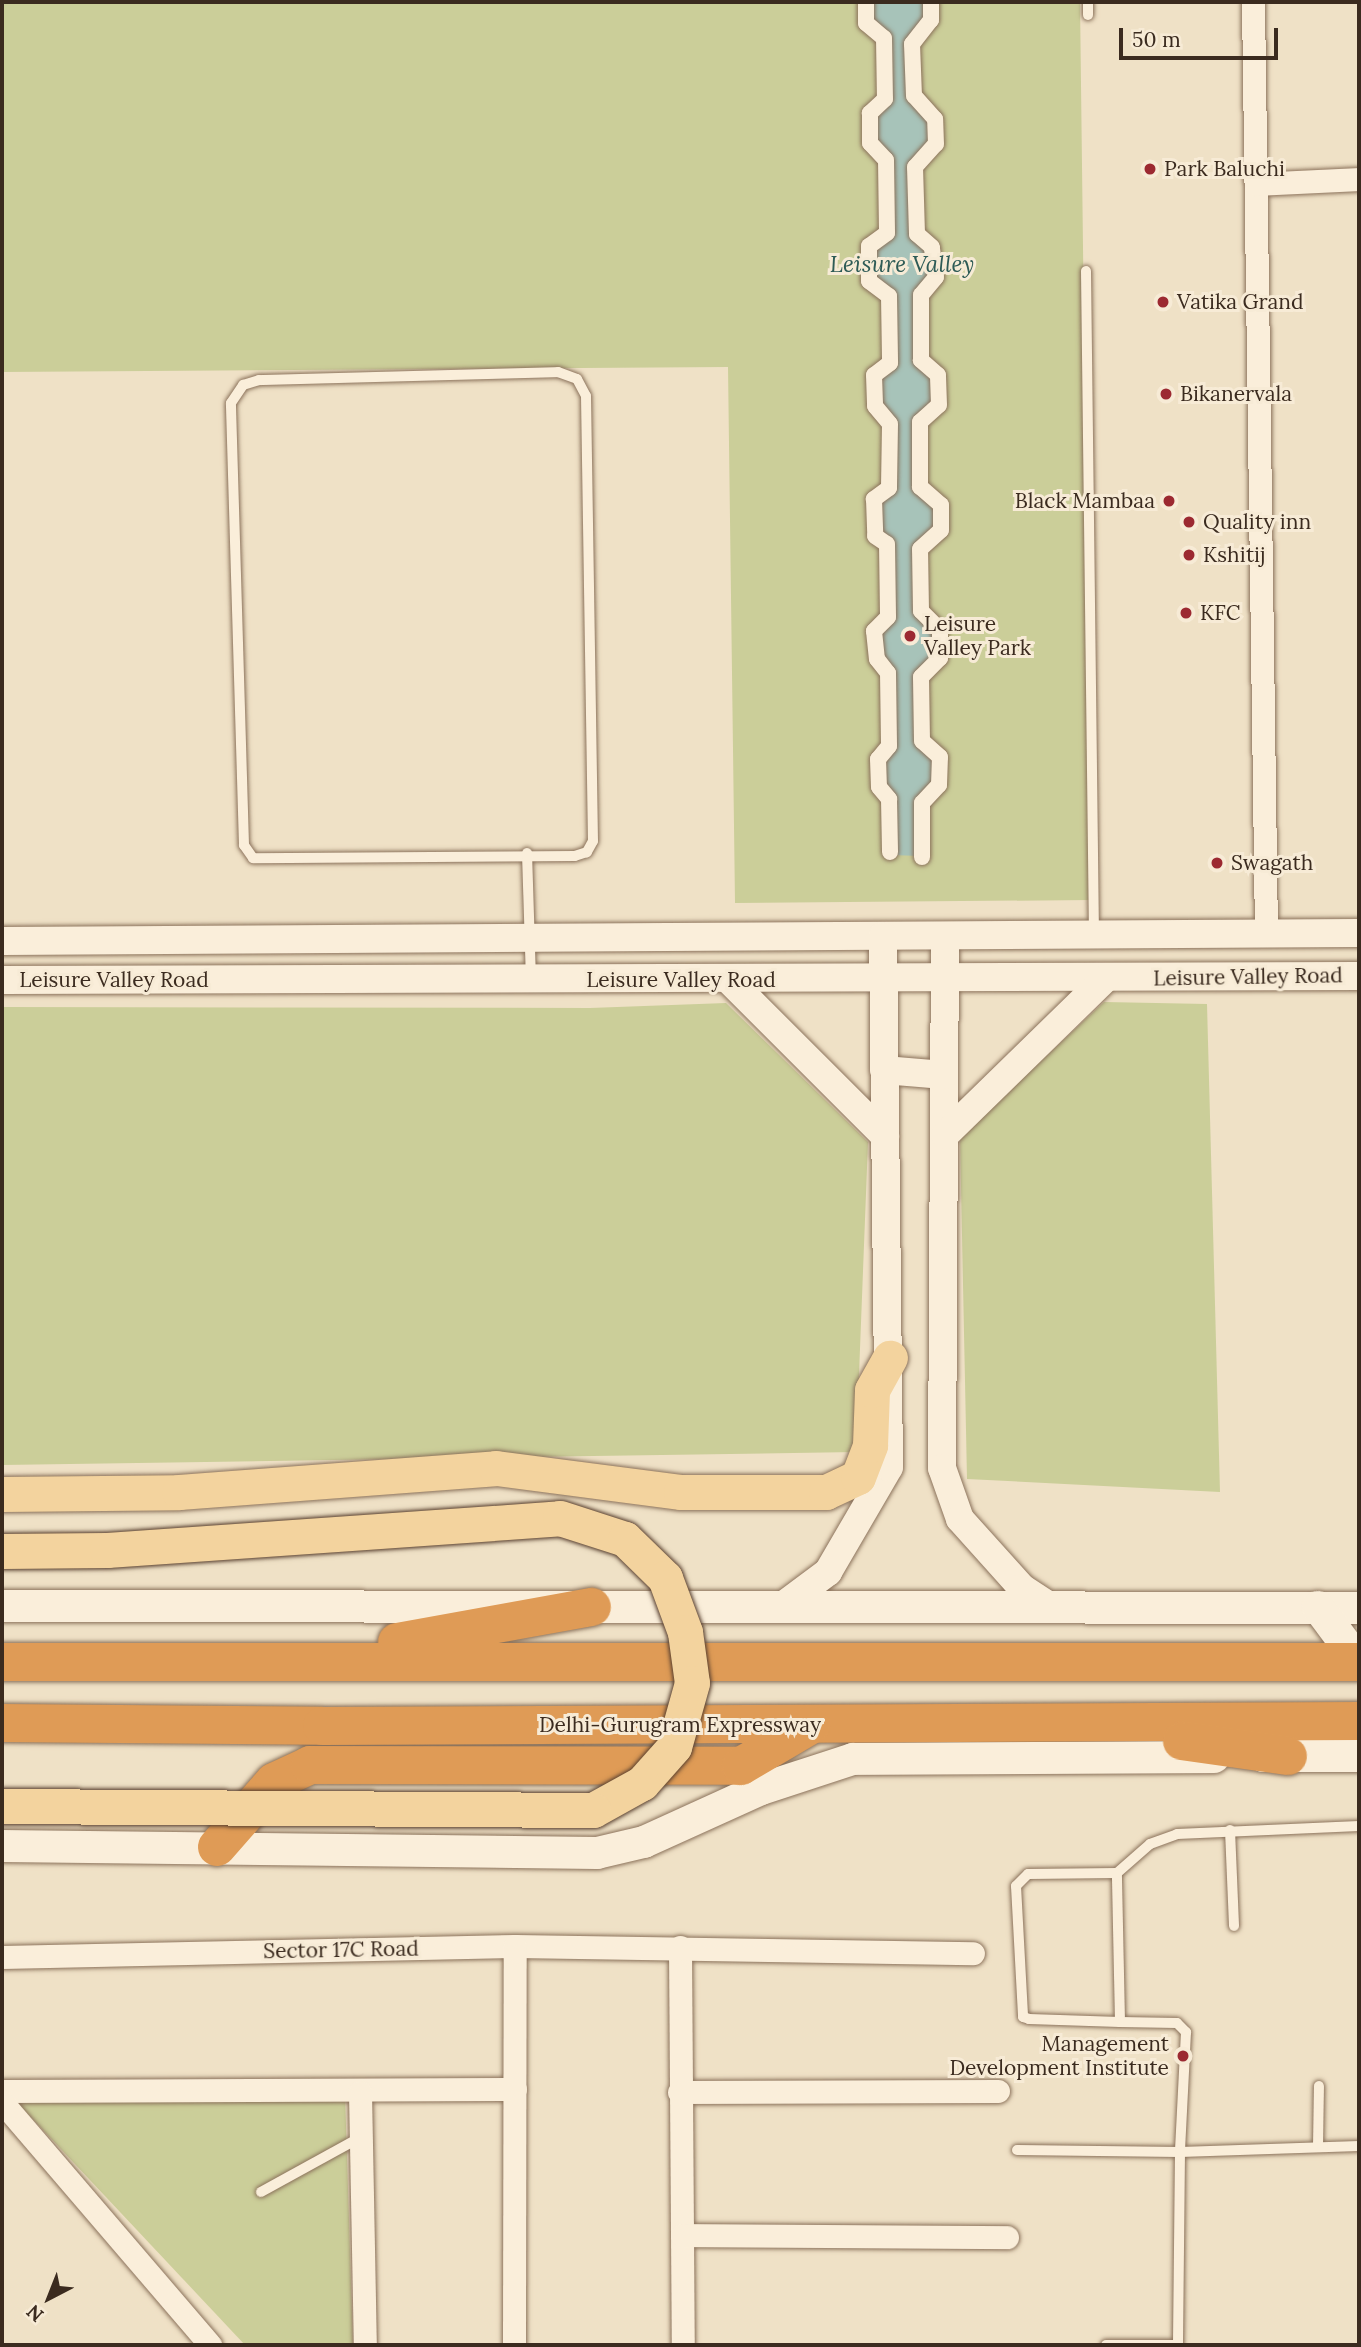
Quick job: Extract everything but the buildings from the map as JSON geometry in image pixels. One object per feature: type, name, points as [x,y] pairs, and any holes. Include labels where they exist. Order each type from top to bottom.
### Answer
[{"type":"highway","points":[[299,1660],[592,1607]]},
{"type":"highway","points":[[2,1662],[1359,1662]]},
{"type":"highway","name":"Delhi-Gurugram Expressway","points":[[2,1723],[813,1724],[1359,1721]]},
{"type":"highway","points":[[1054,1723],[1288,1756]]},
{"type":"highway","points":[[217,1847],[274,1782],[310,1765],[741,1766],[813,1724]]},
{"type":"main road","points":[[2,1494],[178,1492],[496,1468],[681,1492],[826,1492],[858,1477],[870,1445],[872,1390],[890,1357]]},
{"type":"main road","points":[[2,1551],[107,1550],[560,1518],[625,1539],[665,1578],[685,1632],[692,1683],[674,1748],[642,1783],[593,1810],[2,1805]]},
{"type":"main road","points":[[2,1606],[592,1607],[785,1604],[1359,1608]]},
{"type":"main road","points":[[1318,1607],[1359,1662]]},
{"type":"main road","points":[[2,1846],[597,1853],[644,1842],[761,1789],[853,1759],[1359,1756]]},
{"type":"street","points":[[866,2],[866,23],[884,38],[886,99],[870,114],[870,143],[886,160],[887,233],[869,246],[869,281],[888,296],[890,363],[874,375],[875,406],[890,424],[889,488],[874,499],[875,536],[887,544],[888,617],[874,631],[877,659],[888,673],[889,746],[878,760],[879,787],[889,799],[890,852]]},
{"type":"street","points":[[922,857],[922,803],[939,785],[940,757],[922,741],[921,677],[940,658],[940,630],[921,611],[920,549],[941,530],[941,505],[920,487],[920,422],[939,405],[937,375],[920,360],[921,295],[936,277],[932,247],[917,234],[915,167],[936,144],[936,131],[935,119],[914,96],[912,44],[932,20],[931,2]]},
{"type":"street","points":[[1254,2],[1266,934]]},
{"type":"street","points":[[1256,184],[1359,179]]},
{"type":"street","name":"Leisure Valley Road","points":[[2,940],[1359,933]]},
{"type":"street","points":[[785,1604],[828,1572],[882,1484],[891,1437],[883,936]]},
{"type":"street","points":[[945,936],[942,1468],[960,1519],[1021,1588],[1048,1605]]},
{"type":"street","name":"Leisure Valley Road","points":[[2,980],[1105,979],[1359,976]]},
{"type":"street","points":[[945,1135],[1105,979]]},
{"type":"street","points":[[729,980],[885,1136]]},
{"type":"street","points":[[884,1070],[944,1075]]},
{"type":"street","points":[[514,2345],[515,1946]]},
{"type":"street","name":"Sector 17C Road","points":[[2,1957],[515,1946],[973,1953]]},
{"type":"street","points":[[680,1947],[683,2345]]},
{"type":"street","points":[[2,2091],[360,2092],[515,2089]]},
{"type":"street","points":[[679,2092],[998,2091]]},
{"type":"street","points":[[360,2092],[365,2345]]},
{"type":"street","points":[[2,2102],[210,2345]]},
{"type":"street","points":[[682,2235],[1007,2237]]},
{"type":"lane","points":[[1088,2],[1088,15]]},
{"type":"lane","points":[[1086,271],[1094,935]]},
{"type":"lane","points":[[558,372],[577,379],[586,396],[593,841],[587,852],[575,856],[527,853],[265,860],[253,858],[244,845],[232,403],[243,384],[259,380],[558,372]]},
{"type":"lane","points":[[527,853],[527,937],[531,980]]},
{"type":"lane","points":[[1106,2345],[1178,2345],[1180,2152],[1186,2032],[1177,2023],[1028,2020],[1021,2010],[1016,1886],[1028,1874],[1039,1871],[1117,1873],[1150,1844],[1177,1834],[1359,1826]]},
{"type":"lane","points":[[1230,1830],[1234,1926]]},
{"type":"lane","points":[[1117,1873],[1120,2022]]},
{"type":"lane","points":[[1318,2147],[1320,2086]]},
{"type":"lane","points":[[261,2192],[361,2137]]},
{"type":"lane","points":[[1017,2150],[1180,2152],[1359,2146]]},
{"type":"green space","name":"Leisure Valley Park","points":[[2,2],[1080,2],[1091,900],[735,903],[728,367],[2,372]]},
{"type":"green space","points":[[1104,1002],[1207,1004],[1220,1492],[967,1479],[960,1137]]},
{"type":"green space","points":[[726,1003],[868,1142],[856,1452],[2,1465],[2,1007],[590,1008]]},
{"type":"green space","points":[[345,2094],[353,2345],[245,2345],[11,2096]]},
{"type":"water","name":"Leisure Valley","points":[[866,2],[931,2],[912,44],[914,96],[935,119],[936,144],[915,168],[917,234],[932,247],[936,277],[921,295],[921,360],[938,375],[939,405],[920,422],[920,487],[941,505],[941,530],[920,549],[921,611],[940,630],[940,658],[921,678],[922,741],[940,757],[939,785],[922,803],[920,856],[892,855],[879,787],[889,746],[888,673],[874,631],[888,617],[887,545],[875,536],[874,499],[889,488],[890,424],[875,406],[874,375],[890,362],[889,297],[869,281],[869,246],[887,233],[886,160],[870,143],[870,113],[885,99],[884,39],[866,23]]},
{"type":"place","name":"Park Baluchi","points":[[1150,169]]},
{"type":"place","name":"Vatika Grand","points":[[1163,302]]},
{"type":"place","name":"Bikanervala","points":[[1166,394]]},
{"type":"place","name":"Black Mambaa","points":[[1169,501]]},
{"type":"place","name":"Quality inn","points":[[1189,522]]},
{"type":"place","name":"Kshitij","points":[[1189,555]]},
{"type":"place","name":"KFC","points":[[1186,613]]},
{"type":"place","name":"Leisure Valley Park","points":[[910,636]]},
{"type":"place","name":"Swagath","points":[[1217,863]]},
{"type":"place","name":"Management Development Institute","points":[[1183,2056]]}]
